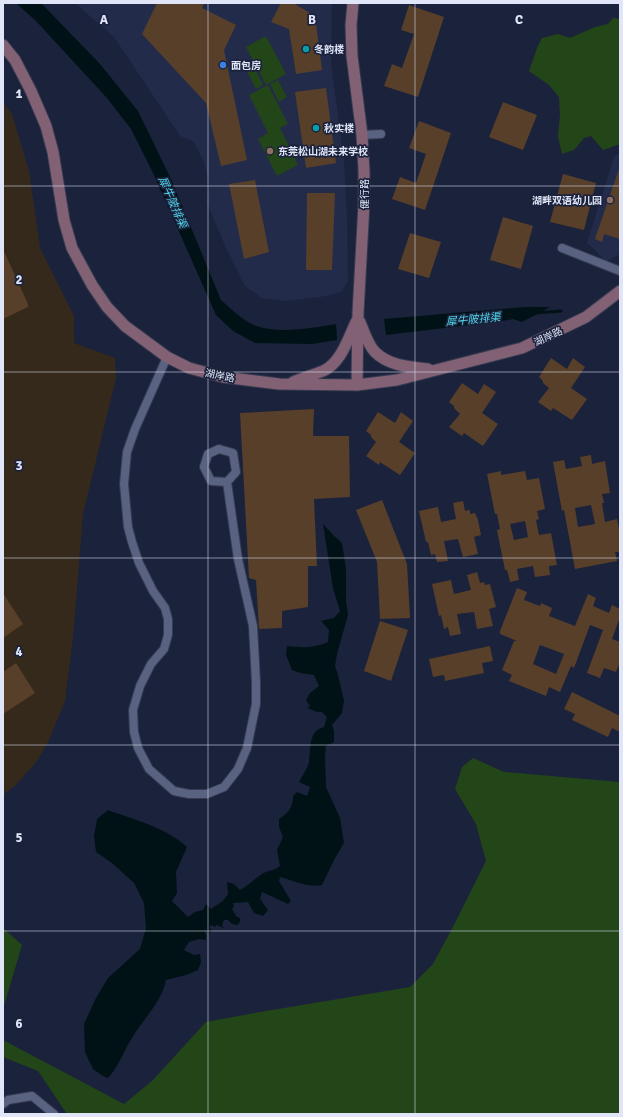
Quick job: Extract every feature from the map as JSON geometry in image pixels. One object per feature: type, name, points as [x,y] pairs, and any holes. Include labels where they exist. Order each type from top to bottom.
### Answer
[{"type":"street","name":"健行路","points":[[353,3],[351,25],[352,56],[362,135],[364,204],[358,318],[357,385]]},
{"type":"street","name":"湖岸路","points":[[3,45],[15,60],[32,91],[46,126],[53,152],[64,220],[72,248],[92,285],[107,307],[125,326],[167,356],[190,368],[223,377],[289,384],[357,385],[397,380],[522,348],[586,317],[620,291]]},
{"type":"street","points":[[362,135],[381,134]]},
{"type":"street","points":[[562,248],[620,271]]},
{"type":"street","points":[[358,318],[367,339],[375,352],[389,362],[406,367],[434,370]]},
{"type":"street","points":[[289,384],[308,375],[324,370],[335,362],[358,318]]},
{"type":"street","points":[[167,356],[135,428],[127,452],[124,484],[128,527],[132,542],[139,563],[153,591],[165,608],[168,619],[168,635],[164,649],[151,664],[140,686],[133,710],[134,732],[138,748],[150,769],[174,791],[189,794],[207,794],[224,787],[238,769],[246,748],[256,704],[253,626],[238,559],[227,482]]},
{"type":"street","points":[[219,449],[234,453],[236,472],[227,482],[211,481],[204,467],[208,454],[219,449]]},
{"type":"street","points":[[3,1104],[8,1100],[32,1096],[54,1114]]},
{"type":"shaded area","name":"东莞松山湖未来学校","points":[[75,3],[332,3],[331,63],[344,162],[347,218],[348,281],[341,292],[327,296],[286,301],[262,298],[245,286],[226,248],[207,203],[209,185],[204,161],[193,141],[180,136],[114,37]]},
{"type":"shaded area","points":[[3,102],[12,114],[29,171],[40,248],[74,316],[74,343],[115,358],[116,378],[83,514],[73,638],[65,701],[49,740],[37,761],[17,784],[3,795]]},
{"type":"shaded area","name":"湖畔双语幼儿园","points":[[620,153],[620,254],[606,262],[587,243],[614,157]]},
{"type":"green space","points":[[613,18],[620,19],[620,144],[603,150],[591,136],[584,138],[574,150],[562,154],[558,136],[560,115],[559,97],[549,85],[529,71],[537,48],[542,38],[558,34],[570,38],[595,27],[608,24]]},
{"type":"green space","points":[[266,36],[286,74],[266,85],[246,47]]},
{"type":"green space","points":[[254,67],[263,85],[256,89],[247,71]]},
{"type":"green space","points":[[278,80],[287,97],[279,102],[270,84]]},
{"type":"green space","points":[[268,85],[288,124],[280,128],[298,165],[277,176],[258,139],[268,133],[249,95]]},
{"type":"green space","points":[[473,758],[504,772],[620,782],[620,1114],[67,1114],[38,1071],[3,1057],[3,1040],[124,1104],[152,1081],[206,1022],[410,987],[433,964],[486,861],[476,824],[455,789],[462,767]]},
{"type":"green space","points":[[3,928],[22,945],[3,1009]]},
{"type":"water","points":[[16,3],[41,3],[100,64],[138,111],[171,179],[221,300],[237,315],[248,322],[268,329],[291,330],[336,324],[337,340],[312,344],[255,343],[233,331],[216,315],[153,173],[131,129],[107,98],[36,21]]},
{"type":"water","points":[[525,307],[550,307],[522,322],[513,319],[386,335],[384,319]]},
{"type":"water","points":[[323,524],[342,543],[346,569],[346,601],[348,615],[335,666],[344,701],[342,713],[332,725],[334,731],[334,742],[326,746],[325,757],[326,787],[340,818],[344,843],[322,885],[311,886],[280,877],[279,881],[291,901],[288,904],[262,892],[260,899],[268,910],[263,916],[254,913],[248,902],[233,903],[234,907],[232,909],[236,916],[240,918],[240,922],[237,925],[232,924],[228,920],[224,920],[222,926],[225,929],[217,925],[215,927],[212,925],[209,927],[212,931],[209,933],[204,930],[206,940],[199,939],[189,942],[184,950],[194,955],[200,954],[201,962],[198,970],[166,980],[161,996],[136,1031],[115,1069],[108,1078],[93,1069],[85,1052],[84,1024],[96,998],[108,978],[140,949],[146,928],[144,903],[134,883],[112,863],[96,852],[94,836],[97,819],[108,810],[160,829],[179,840],[187,847],[176,872],[177,893],[172,901],[188,917],[195,912],[203,910],[206,904],[211,909],[223,901],[228,894],[227,882],[234,884],[240,890],[262,874],[280,866],[277,850],[283,837],[279,827],[279,819],[289,810],[292,804],[293,796],[297,792],[307,796],[310,787],[299,782],[309,762],[310,746],[313,736],[315,732],[324,727],[327,717],[322,712],[317,712],[307,708],[310,706],[306,700],[310,693],[319,686],[314,675],[292,670],[286,655],[287,646],[308,647],[328,642],[329,630],[321,621],[334,618],[340,611],[333,588]]},
{"type":"building","points":[[157,3],[204,3],[202,8],[236,25],[224,50],[247,160],[221,166],[206,103],[142,34]]},
{"type":"building","name":"冬韵楼","points":[[281,3],[293,3],[315,16],[322,70],[296,74],[289,29],[271,22]]},
{"type":"building","points":[[409,5],[444,17],[418,97],[384,86],[392,64],[402,68],[414,34],[401,30]]},
{"type":"building","name":"秋实楼","points":[[326,88],[336,163],[306,168],[295,92]]},
{"type":"building","points":[[503,102],[537,115],[523,150],[489,137]]},
{"type":"building","points":[[419,121],[451,133],[425,210],[392,199],[400,177],[416,183],[426,154],[409,148]]},
{"type":"building","points":[[619,169],[620,239],[604,234],[602,242],[595,239]]},
{"type":"building","points":[[563,174],[596,183],[584,230],[550,222]]},
{"type":"building","points":[[255,180],[269,252],[244,259],[229,184]]},
{"type":"building","points":[[307,193],[335,193],[332,270],[306,270]]},
{"type":"building","points":[[503,217],[533,226],[521,269],[490,260]]},
{"type":"building","points":[[410,233],[441,242],[429,278],[398,269]]},
{"type":"building","points":[[3,249],[28,307],[3,319]]},
{"type":"building","points":[[551,358],[567,369],[573,358],[585,367],[571,388],[587,399],[572,420],[553,408],[551,411],[538,402],[549,388],[539,377]]},
{"type":"building","points":[[462,383],[478,394],[484,384],[496,392],[482,413],[498,424],[483,446],[464,433],[462,436],[449,427],[460,414],[449,402]]},
{"type":"building","points":[[314,409],[313,436],[349,436],[350,497],[314,499],[317,566],[308,566],[308,607],[282,611],[282,628],[259,629],[256,580],[249,578],[240,413]]},
{"type":"building","points":[[378,412],[395,423],[401,412],[413,421],[399,442],[415,453],[400,475],[380,462],[379,465],[366,456],[376,442],[366,431]]},
{"type":"building","points":[[591,455],[592,464],[605,461],[610,493],[602,494],[605,522],[617,519],[620,534],[620,552],[615,552],[617,561],[575,569],[553,462],[564,460],[566,469],[582,466],[580,457]],"holes":[[[591,505],[595,524],[578,527],[575,508]]]},
{"type":"building","points":[[501,471],[501,475],[525,471],[527,480],[539,478],[545,509],[537,511],[539,519],[536,520],[539,535],[551,533],[557,565],[549,566],[550,575],[535,577],[533,566],[517,569],[519,580],[510,582],[507,570],[505,570],[497,530],[500,529],[497,514],[495,514],[487,474]],"holes":[[[525,521],[528,537],[514,540],[510,524]]]},
{"type":"building","points":[[382,500],[407,564],[410,618],[380,619],[377,562],[356,510]]},
{"type":"building","points":[[463,501],[465,511],[470,510],[470,514],[475,513],[478,520],[481,535],[474,537],[478,554],[463,557],[458,539],[444,541],[448,561],[437,562],[435,554],[431,555],[428,542],[426,542],[419,511],[438,507],[441,522],[456,519],[453,503]]},
{"type":"building","points":[[477,572],[480,583],[484,582],[485,585],[490,584],[496,607],[489,609],[493,626],[477,629],[474,612],[457,614],[461,634],[450,636],[448,627],[444,629],[441,615],[439,616],[432,584],[451,580],[454,594],[471,590],[467,575]]},
{"type":"building","points":[[517,588],[527,592],[524,600],[540,606],[541,603],[552,608],[549,616],[575,626],[588,594],[596,598],[593,606],[609,613],[612,605],[620,609],[620,617],[612,639],[620,642],[620,662],[616,672],[604,668],[600,678],[587,673],[603,630],[590,625],[574,668],[571,666],[560,692],[549,687],[546,696],[509,681],[512,675],[502,670],[514,641],[517,641],[500,634]],"holes":[[[540,645],[564,654],[556,674],[533,664]]]},
{"type":"building","points":[[3,593],[23,624],[3,638]]},
{"type":"building","points":[[380,621],[408,630],[391,681],[364,671]]},
{"type":"building","points":[[490,646],[493,661],[482,663],[484,673],[445,681],[444,675],[433,677],[429,659]]},
{"type":"building","points":[[16,663],[35,693],[3,714],[3,672]]},
{"type":"building","points":[[572,692],[620,716],[620,732],[612,728],[608,737],[572,720],[575,714],[564,709]]},
{"type":"waterway","name":"犀牛陂排渠","points":[[535,313],[561,311]]},
{"type":"place","name":"冬韵楼","points":[[306,49]]},
{"type":"place","name":"面包房","points":[[223,65]]},
{"type":"place","name":"秋实楼","points":[[316,128]]},
{"type":"place","name":"东莞松山湖未来学校","points":[[270,151]]},
{"type":"place","name":"湖畔双语幼儿园","points":[[610,200]]}]
